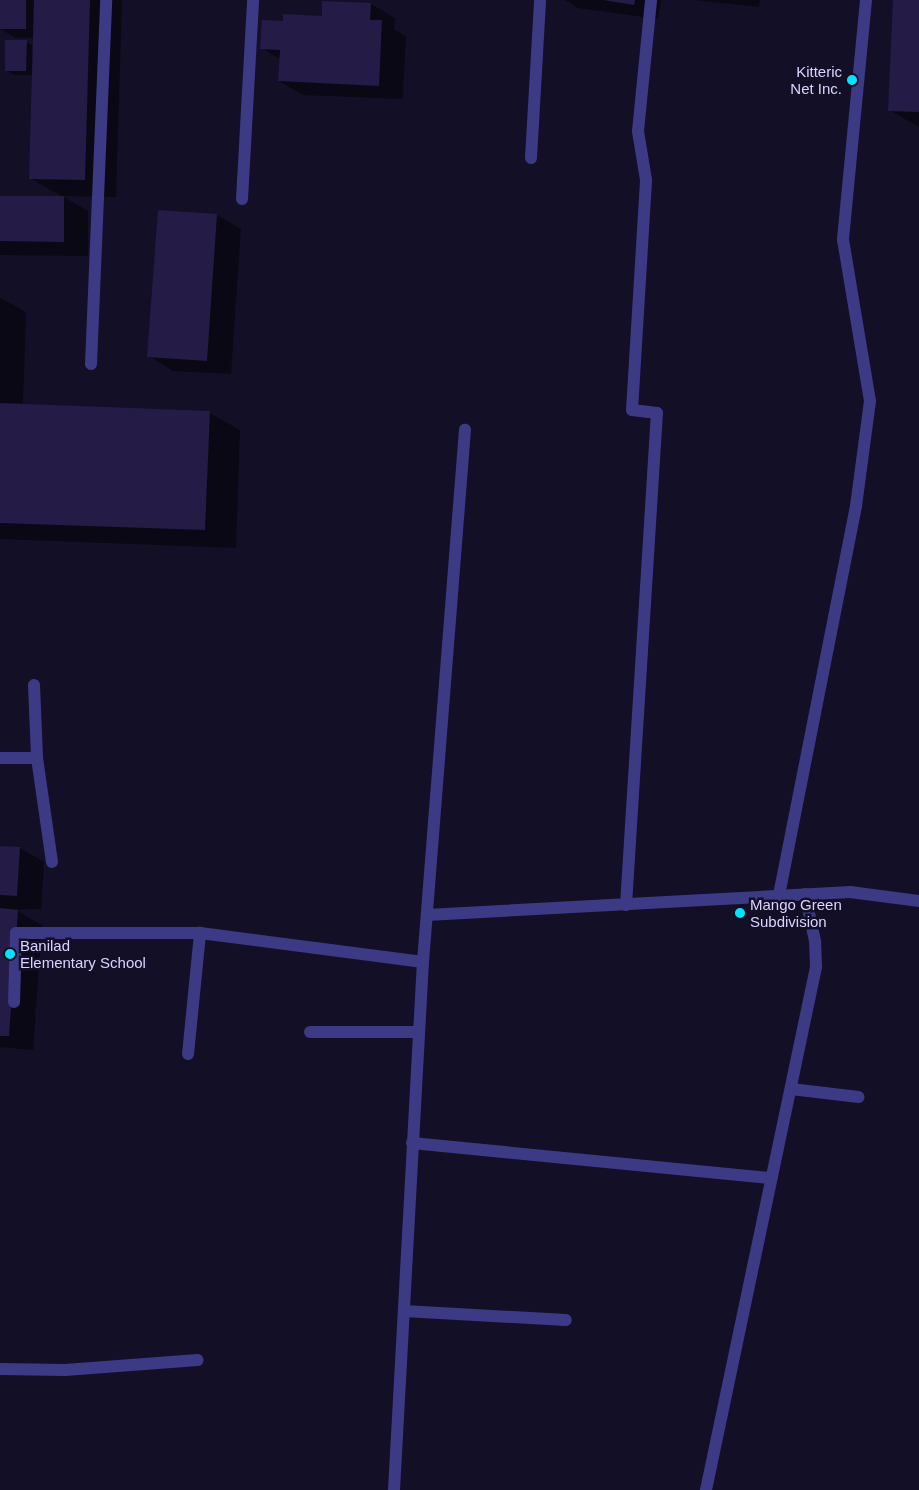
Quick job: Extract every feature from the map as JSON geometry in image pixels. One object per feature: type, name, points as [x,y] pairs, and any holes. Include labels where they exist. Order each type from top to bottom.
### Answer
[{"type":"street","points":[[91,364],[106,0]]},
{"type":"street","points":[[242,199],[253,0]]},
{"type":"street","points":[[531,158],[540,0]]},
{"type":"street","points":[[626,905],[657,413],[632,410],[646,180],[638,131],[651,0]]},
{"type":"street","points":[[779,895],[856,506],[870,401],[843,239],[866,0]]},
{"type":"street","points":[[394,1490],[423,962],[464,430]]},
{"type":"street","points":[[34,685],[37,758],[52,862]]},
{"type":"street","points":[[0,758],[37,758]]},
{"type":"street","points":[[427,915],[850,892],[919,901]]},
{"type":"street","points":[[706,1490],[816,967],[814,932],[804,894]]},
{"type":"street","points":[[14,1002],[16,933],[200,933],[423,962]]},
{"type":"street","points":[[188,1054],[200,933]]},
{"type":"street","points":[[310,1032],[419,1032]]},
{"type":"street","points":[[791,1089],[859,1097]]},
{"type":"street","points":[[412,1143],[771,1178]]},
{"type":"street","points":[[404,1311],[566,1320]]},
{"type":"street","points":[[0,1369],[65,1370],[198,1360]]},
{"type":"building","points":[[0,0],[26,0],[26,29],[0,29]]},
{"type":"building","points":[[34,0],[90,0],[85,180],[29,179]]},
{"type":"building","points":[[603,0],[635,0],[634,5]]},
{"type":"building","points":[[893,0],[919,0],[919,112],[888,111]]},
{"type":"building","points":[[322,1],[371,3],[370,20],[382,20],[379,86],[278,81],[280,50],[260,49],[262,20],[283,21],[283,14],[322,16]]},
{"type":"building","points":[[5,40],[27,40],[26,71],[5,71]]},
{"type":"building","points":[[0,196],[64,196],[64,242],[0,241]]},
{"type":"building","points":[[158,210],[217,214],[207,361],[147,357]]},
{"type":"building","points":[[0,403],[210,411],[205,530],[0,523]]},
{"type":"building","points":[[0,846],[20,847],[17,896],[0,895]]},
{"type":"building","points":[[0,908],[18,910],[9,1036],[0,1036]]},
{"type":"place","name":"Kitteric Net Inc.","points":[[852,80]]},
{"type":"place","name":"Mango Green Subdivision","points":[[740,913]]},
{"type":"place","name":"Banilad Elementary School","points":[[10,954]]}]
